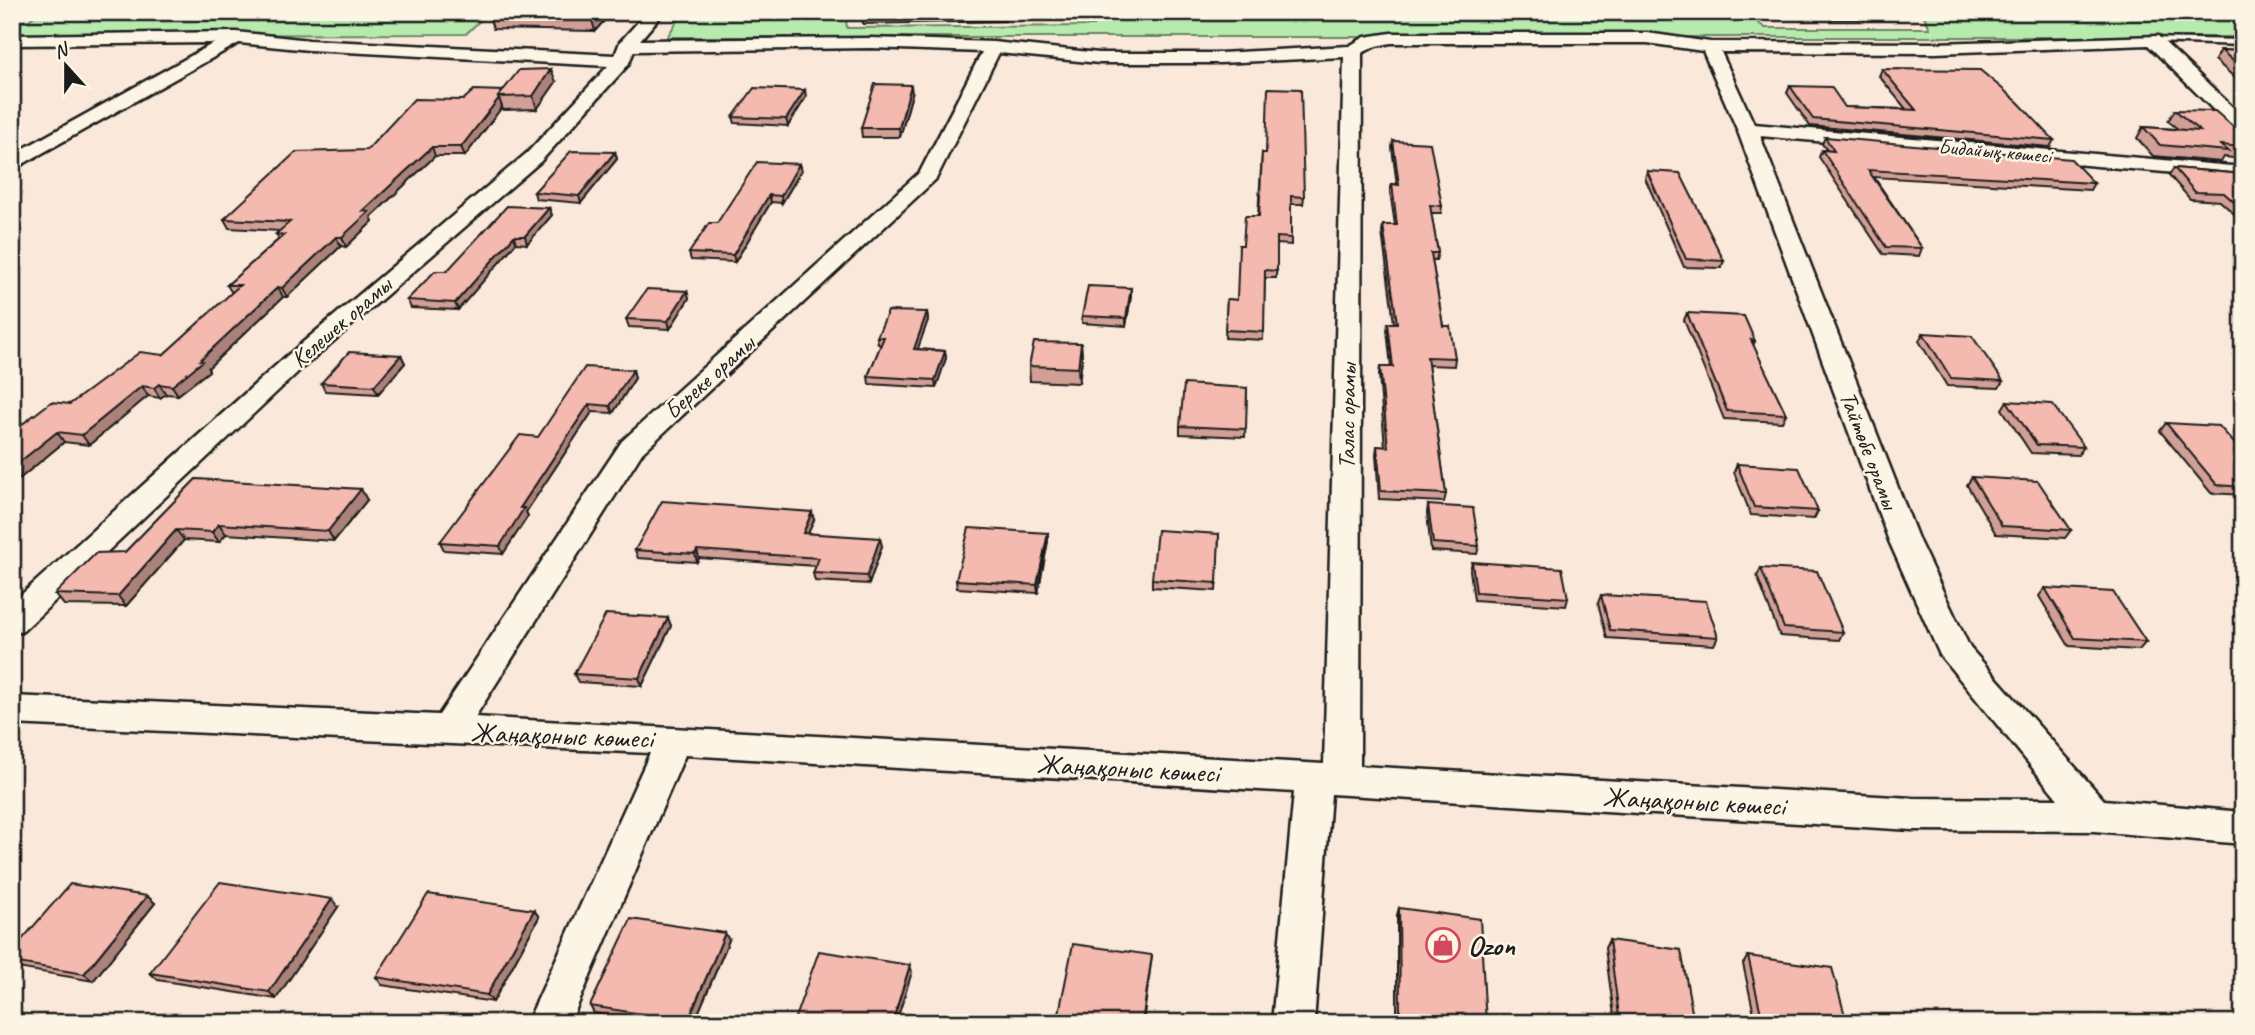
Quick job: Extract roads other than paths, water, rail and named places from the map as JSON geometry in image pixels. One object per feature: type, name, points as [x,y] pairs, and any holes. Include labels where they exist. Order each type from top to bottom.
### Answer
[{"type":"street","name":"Келешек орамы","points":[[12,622],[291,365],[534,157],[624,54],[656,12]]},
{"type":"street","points":[[12,164],[236,37]]},
{"type":"street","points":[[12,40],[236,37],[309,45],[624,54],[768,43],[993,47],[1099,58],[1220,58],[1353,51],[1371,41],[1391,38],[1647,38],[1710,47],[1935,48],[2152,40],[2243,128]]},
{"type":"street","name":"Береке орамы","points":[[448,730],[632,447],[929,175],[993,47]]},
{"type":"street","name":"Тайтөбе орамы","points":[[1710,47],[1747,128],[1904,541],[1957,655],[2094,815]]},
{"type":"street","name":"Талас орамы","points":[[1293,1023],[1328,780],[1353,51]]},
{"type":"street","name":"Бидайық көшесі","points":[[1747,128],[2243,173]]},
{"type":"street","name":"Жаңақоныс көшесі","points":[[12,710],[674,740],[1912,814],[2094,815],[2243,828]]},
{"type":"street","points":[[548,1023],[674,740]]},
{"type":"lane","points":[[2152,40],[2243,43]]},
{"type":"place","name":"Ozon","points":[[1443,945]]}]
